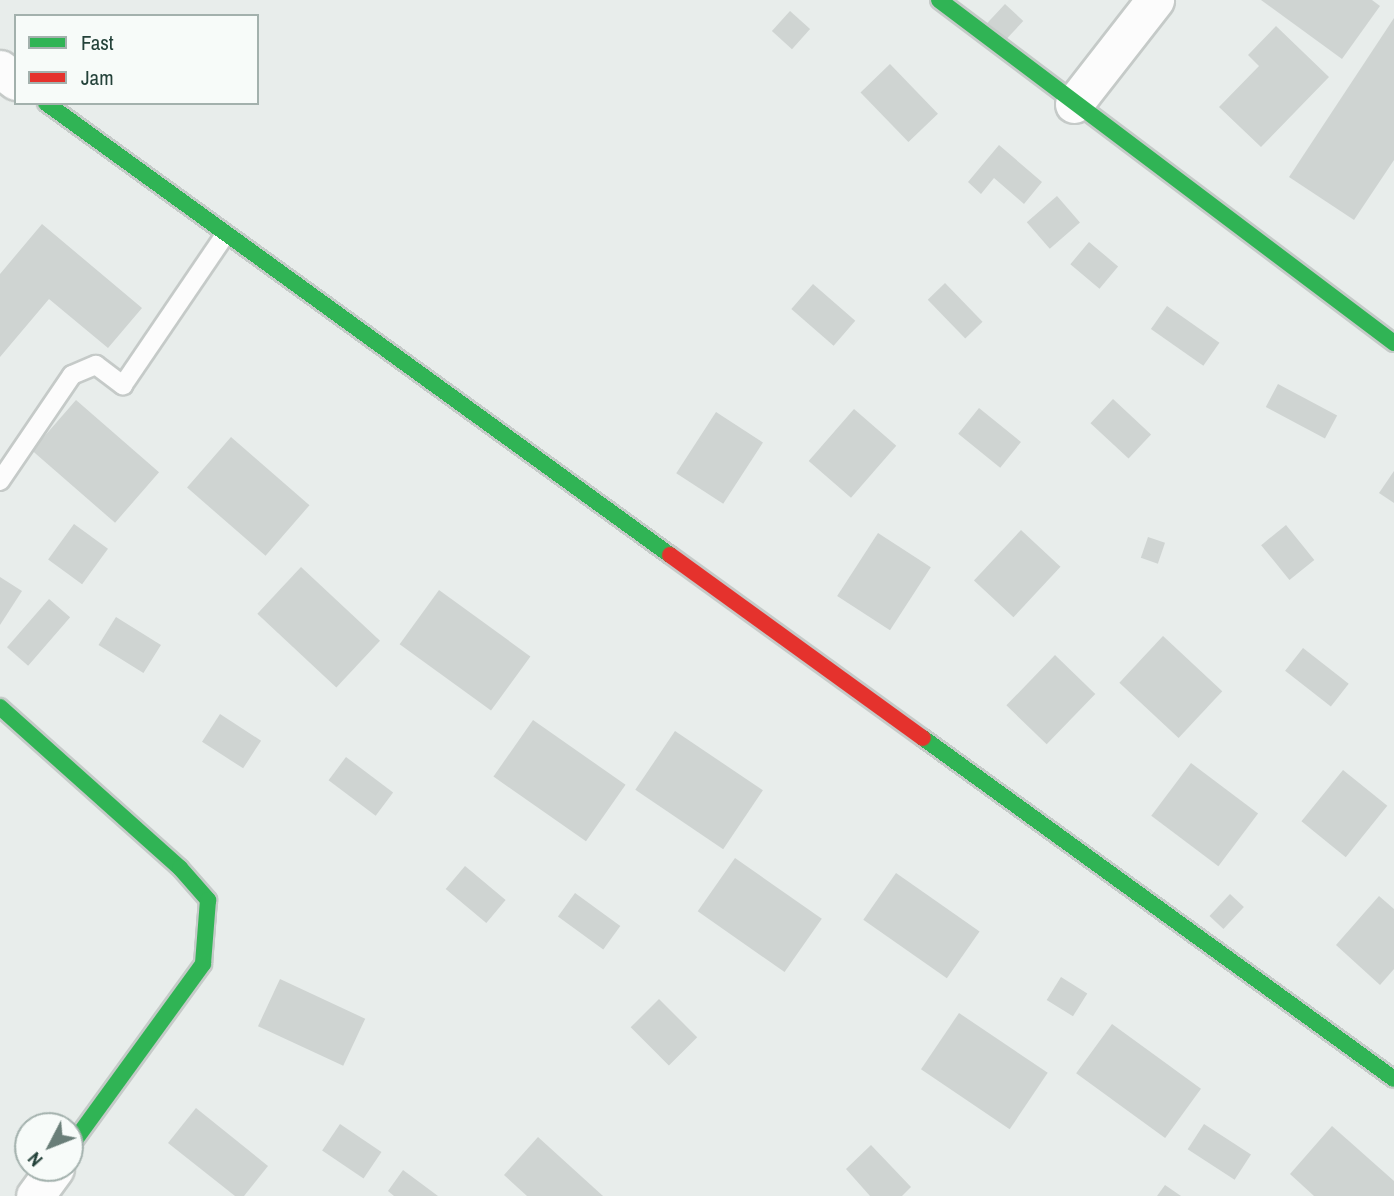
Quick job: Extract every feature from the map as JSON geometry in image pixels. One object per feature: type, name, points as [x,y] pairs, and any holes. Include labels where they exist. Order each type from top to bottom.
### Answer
[{"type":"street","points":[[939,0],[1394,343]]},
{"type":"street","points":[[1074,104],[1155,0]]},
{"type":"street","points":[[49,105],[1394,1079]]},
{"type":"street","points":[[0,707],[180,868],[208,900],[209,931],[203,964],[84,1128]]},
{"type":"lane","points":[[0,481],[72,375],[96,365],[123,385],[225,235]]},
{"type":"building","points":[[1261,0],[1372,0],[1380,6],[1342,59]]},
{"type":"building","points":[[1005,4],[1023,21],[1004,42],[986,24]]},
{"type":"building","points":[[790,11],[810,29],[792,49],[772,31]]},
{"type":"building","points":[[1394,18],[1394,160],[1354,220],[1289,177]]},
{"type":"building","points":[[1276,26],[1329,77],[1261,147],[1219,107],[1259,66],[1248,55]]},
{"type":"building","points":[[890,64],[938,114],[908,142],[861,92]]},
{"type":"building","points":[[999,145],[1042,182],[1024,204],[994,178],[981,194],[968,182]]},
{"type":"building","points":[[1057,196],[1080,222],[1050,249],[1027,222]]},
{"type":"building","points":[[42,224],[142,308],[108,348],[49,299],[0,357],[0,274]]},
{"type":"building","points":[[1089,242],[1118,266],[1099,289],[1070,264]]},
{"type":"building","points":[[945,283],[983,322],[965,339],[928,300]]},
{"type":"building","points":[[813,284],[855,321],[834,346],[791,309]]},
{"type":"building","points":[[1167,306],[1219,343],[1203,366],[1151,329]]},
{"type":"building","points":[[1278,384],[1337,415],[1325,438],[1266,407]]},
{"type":"building","points":[[1113,399],[1151,434],[1129,459],[1090,423]]},
{"type":"building","points":[[76,400],[159,472],[115,523],[32,451]]},
{"type":"building","points":[[979,408],[1021,442],[1000,468],[958,434]]},
{"type":"building","points":[[854,409],[896,446],[851,498],[809,461]]},
{"type":"building","points":[[716,412],[763,442],[723,504],[676,473]]},
{"type":"building","points":[[231,437],[309,505],[266,556],[187,488]]},
{"type":"building","points":[[1394,471],[1394,503],[1379,493]]},
{"type":"building","points":[[74,524],[108,549],[82,584],[48,560]]},
{"type":"building","points":[[1286,525],[1314,560],[1289,580],[1261,545]]},
{"type":"building","points":[[1021,530],[1060,567],[1013,617],[974,580]]},
{"type":"building","points":[[878,533],[931,567],[890,630],[837,596]]},
{"type":"building","points":[[1148,537],[1165,543],[1158,564],[1141,558]]},
{"type":"building","points":[[301,567],[380,641],[336,687],[257,614]]},
{"type":"building","points":[[0,577],[22,591],[0,625]]},
{"type":"building","points":[[439,590],[530,656],[491,711],[400,644]]},
{"type":"building","points":[[49,599],[70,617],[28,666],[7,647]]},
{"type":"building","points":[[116,617],[161,645],[143,673],[99,645]]},
{"type":"building","points":[[1163,636],[1222,691],[1179,738],[1119,683]]},
{"type":"building","points":[[1303,648],[1349,684],[1331,707],[1285,671]]},
{"type":"building","points":[[1055,655],[1095,694],[1047,744],[1006,705]]},
{"type":"building","points":[[220,714],[261,741],[243,768],[202,742]]},
{"type":"building","points":[[533,720],[626,785],[586,841],[493,777]]},
{"type":"building","points":[[675,731],[763,790],[723,849],[635,790]]},
{"type":"building","points":[[346,757],[393,793],[376,816],[329,780]]},
{"type":"building","points":[[1191,763],[1258,814],[1218,866],[1151,816]]},
{"type":"building","points":[[1343,770],[1387,806],[1346,857],[1301,821]]},
{"type":"building","points":[[735,858],[822,919],[785,972],[698,911]]},
{"type":"building","points":[[465,866],[506,900],[486,923],[446,889]]},
{"type":"building","points":[[896,873],[980,932],[947,978],[863,920]]},
{"type":"building","points":[[575,893],[620,926],[603,949],[558,916]]},
{"type":"building","points":[[1230,894],[1244,907],[1223,929],[1210,916]]},
{"type":"building","points":[[1379,896],[1394,909],[1394,969],[1380,985],[1336,945]]},
{"type":"building","points":[[1061,977],[1087,993],[1073,1016],[1047,1000]]},
{"type":"building","points":[[280,979],[365,1019],[343,1066],[258,1026]]},
{"type":"building","points":[[659,999],[697,1037],[669,1065],[631,1027]]},
{"type":"building","points":[[959,1013],[1048,1073],[1010,1129],[921,1069]]},
{"type":"building","points":[[1112,1024],[1201,1089],[1165,1138],[1076,1073]]},
{"type":"building","points":[[196,1108],[268,1166],[244,1196],[235,1196],[168,1143]]},
{"type":"building","points":[[340,1124],[381,1152],[364,1178],[322,1151]]},
{"type":"building","points":[[1204,1124],[1251,1154],[1235,1180],[1188,1149]]},
{"type":"building","points":[[1332,1126],[1394,1181],[1394,1196],[1314,1196],[1290,1174]]},
{"type":"building","points":[[538,1137],[603,1196],[527,1196],[504,1175]]},
{"type":"building","points":[[871,1145],[911,1187],[902,1196],[870,1196],[846,1169]]},
{"type":"building","points":[[403,1170],[438,1196],[394,1196],[388,1191]]},
{"type":"building","points":[[1165,1185],[1181,1196],[1157,1196]]},
{"type":"traffic: fast","points":[[939,0],[1394,343]]},
{"type":"traffic: fast","points":[[49,105],[670,555]]},
{"type":"traffic: fast","points":[[0,707],[180,868],[208,900],[203,964],[84,1128]]},
{"type":"traffic: fast","points":[[923,738],[1394,1079]]},
{"type":"traffic: jam","points":[[670,555],[923,738]]}]
